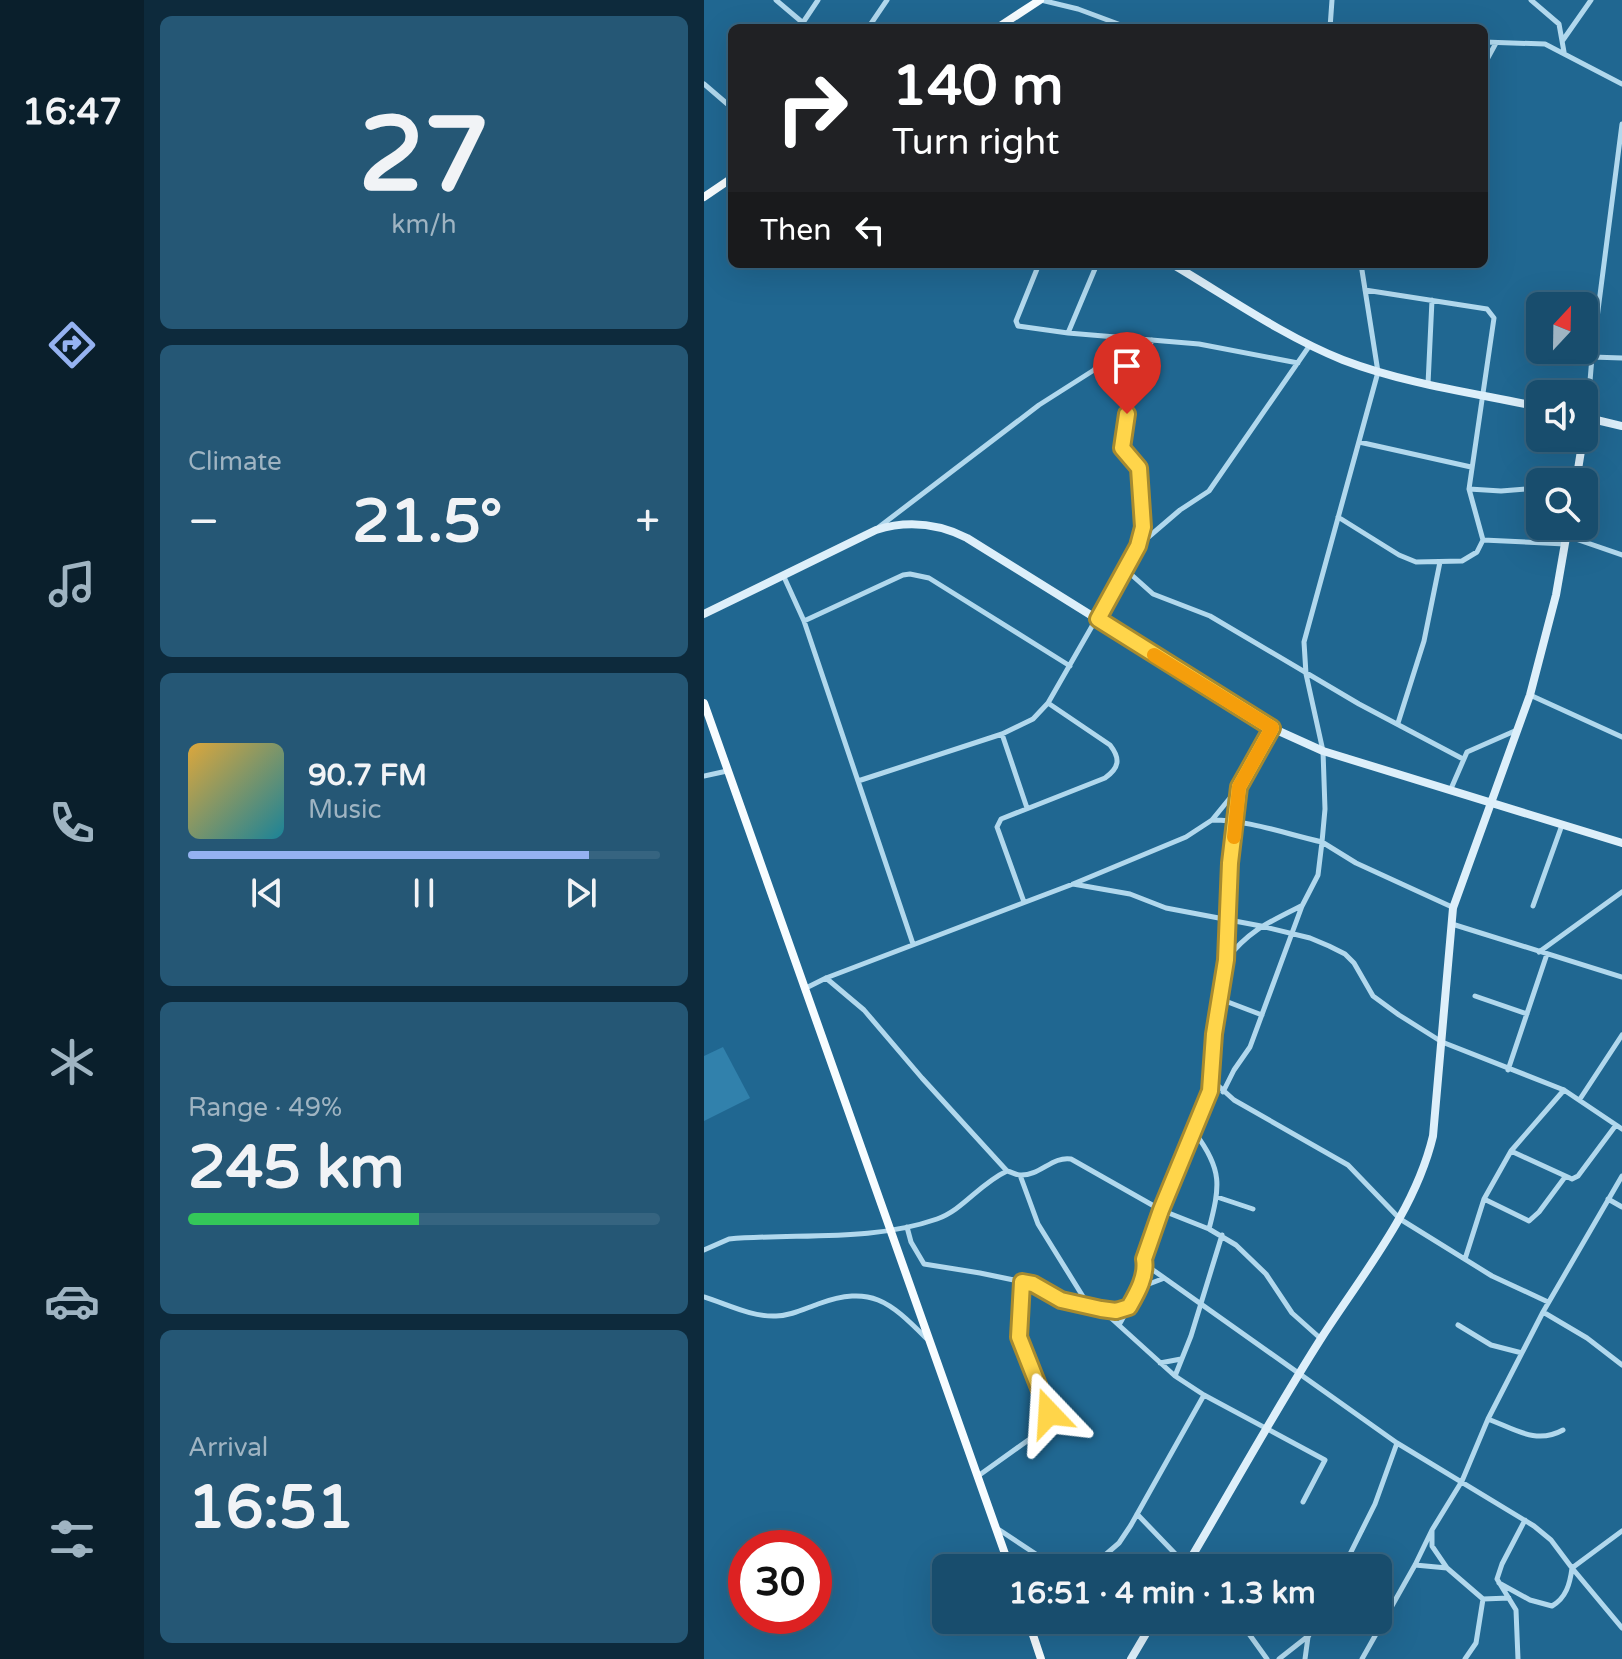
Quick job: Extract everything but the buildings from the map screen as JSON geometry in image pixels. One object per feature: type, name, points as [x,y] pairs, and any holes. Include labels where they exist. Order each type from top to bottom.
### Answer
[{"type":"main road","points":[[1003,24],[1040,0]]},
{"type":"main road","points":[[704,197],[728,181]]},
{"type":"main road","points":[[704,703],[1005,1554]]},
{"type":"main road","points":[[1033,1634],[1041,1659]]},
{"type":"street","points":[[776,0],[806,24]]},
{"type":"street","points":[[804,21],[818,0]]},
{"type":"street","points":[[871,24],[887,0]]},
{"type":"street","points":[[1021,12],[1030,0]]},
{"type":"street","points":[[1040,0],[1078,9],[1118,24]]},
{"type":"street","points":[[1531,0],[1559,24],[1564,53]]},
{"type":"street","points":[[1563,40],[1592,1]]},
{"type":"street","points":[[1332,24],[1333,2]]},
{"type":"street","points":[[1488,42],[1545,44],[1622,84]]},
{"type":"street","points":[[1488,58],[1496,43]]},
{"type":"street","points":[[704,84],[728,105]]},
{"type":"street","points":[[1598,308],[1622,124]]},
{"type":"street","points":[[1614,179],[1622,174]]},
{"type":"street","points":[[1037,268],[1016,323],[1068,333],[1199,344],[1298,363]]},
{"type":"street","points":[[1068,333],[1095,268]]},
{"type":"street","points":[[1179,268],[1310,345],[1378,372],[1526,404]]},
{"type":"street","points":[[1223,1092],[1250,1047],[1302,906],[1318,875],[1325,809],[1323,751],[1306,674],[1305,634],[1378,372],[1362,268]]},
{"type":"street","points":[[1365,290],[1492,312],[1494,318],[1484,395],[1469,489],[1483,540]]},
{"type":"street","points":[[1428,384],[1432,300]]},
{"type":"street","points":[[704,614],[876,530],[1039,405],[1094,370],[1119,338]]},
{"type":"street","points":[[858,781],[1002,734],[1033,719],[1048,703],[1138,546],[1144,520],[1139,468],[1122,445],[1128,406],[1135,395],[1142,364],[1152,340]]},
{"type":"street","points":[[1138,546],[1180,510],[1209,491],[1310,345]]},
{"type":"street","points":[[1598,357],[1622,358]]},
{"type":"street","points":[[1598,420],[1622,426]]},
{"type":"street","points":[[1359,442],[1471,467]]},
{"type":"street","points":[[1469,489],[1526,489]]},
{"type":"street","points":[[1338,517],[1407,560],[1462,561],[1471,557],[1483,540]]},
{"type":"street","points":[[876,530],[905,524],[952,531],[1272,728],[1323,751],[1622,843]]},
{"type":"street","points":[[1483,540],[1526,537]]},
{"type":"street","points":[[1194,1554],[1300,1373],[1400,1219],[1426,1166],[1433,1136],[1453,908],[1530,695],[1549,627],[1565,540]]},
{"type":"street","points":[[1580,540],[1622,555]]},
{"type":"street","points":[[1398,724],[1424,641],[1440,562]]},
{"type":"street","points":[[1125,569],[1153,594],[1210,616],[1306,674],[1463,759]]},
{"type":"street","points":[[804,621],[903,575],[918,575],[929,578],[1070,666]]},
{"type":"street","points":[[784,577],[804,621],[913,944]]},
{"type":"street","points":[[1530,695],[1622,737]]},
{"type":"street","points":[[1024,902],[997,827],[1001,819],[1105,778],[1115,772],[1118,762],[1117,754],[1110,745],[1048,703]]},
{"type":"street","points":[[806,988],[1186,837],[1212,820],[1239,787],[1272,728]]},
{"type":"street","points":[[1450,791],[1463,759],[1472,749],[1517,730]]},
{"type":"street","points":[[1002,734],[1027,808]]},
{"type":"street","points":[[704,776],[728,771]]},
{"type":"street","points":[[1239,787],[1226,960],[1214,1034],[1212,1080],[1161,1210],[1144,1259],[1146,1265],[1397,1443],[1525,1520],[1551,1540],[1622,1628]]},
{"type":"street","points":[[1212,820],[1236,820],[1322,842],[1356,863],[1453,908]]},
{"type":"street","points":[[1533,906],[1562,825]]},
{"type":"street","points":[[1073,884],[1130,894],[1166,908],[1310,938],[1345,954],[1381,1004],[1442,1042],[1564,1090],[1619,1127],[1578,1176],[1572,1179],[1511,1151]]},
{"type":"street","points":[[1539,952],[1622,892]]},
{"type":"street","points":[[1226,960],[1243,939],[1261,926],[1302,906]]},
{"type":"street","points":[[1451,924],[1622,977]]},
{"type":"street","points":[[1508,1070],[1547,954]]},
{"type":"street","points":[[826,978],[864,1010],[1007,1171],[1020,1175],[1058,1158],[1071,1159],[1161,1210],[1222,1235],[1246,1252],[1266,1274],[1292,1313],[1321,1339]]},
{"type":"street","points":[[1475,996],[1527,1014]]},
{"type":"street","points":[[1220,999],[1262,1015]]},
{"type":"street","points":[[1580,1099],[1622,1035]]},
{"type":"street","points":[[1212,1080],[1223,1092],[1348,1165],[1400,1219],[1492,1276],[1548,1302]]},
{"type":"street","points":[[1465,1259],[1484,1199],[1511,1151],[1564,1090]]},
{"type":"street","points":[[1194,1132],[1214,1162],[1218,1179],[1209,1229]]},
{"type":"street","points":[[704,1250],[729,1239],[893,1232],[951,1212],[986,1182],[1007,1171]]},
{"type":"street","points":[[1020,1175],[1038,1224],[1088,1304]]},
{"type":"street","points":[[1362,1659],[1462,1481],[1488,1419],[1548,1302],[1622,1176]]},
{"type":"street","points":[[1484,1199],[1529,1221],[1565,1177]]},
{"type":"street","points":[[1217,1197],[1253,1209]]},
{"type":"street","points":[[1608,1199],[1622,1207]]},
{"type":"street","points":[[907,1227],[921,1262],[927,1266],[1033,1284],[1061,1300],[1101,1309],[1116,1311],[1129,1307]]},
{"type":"street","points":[[1175,1376],[1222,1235]]},
{"type":"street","points":[[1119,1325],[1140,1287],[1146,1265]]},
{"type":"street","points":[[1140,1287],[1163,1279]]},
{"type":"street","points":[[978,1476],[1034,1436],[1049,1413],[1019,1337],[1022,1282]]},
{"type":"street","points":[[704,1297],[750,1313],[777,1316],[844,1296],[866,1296],[900,1312],[933,1345]]},
{"type":"street","points":[[1101,1309],[1175,1376],[1204,1395],[1325,1460],[1303,1502]]},
{"type":"street","points":[[1543,1312],[1587,1338],[1622,1365]]},
{"type":"street","points":[[1458,1325],[1491,1345],[1522,1353]]},
{"type":"street","points":[[1160,1363],[1182,1358]]},
{"type":"street","points":[[1106,1554],[1119,1543],[1137,1514],[1204,1395]]},
{"type":"street","points":[[1488,1419],[1537,1438],[1563,1430]]},
{"type":"street","points":[[1350,1554],[1375,1504],[1397,1443]]},
{"type":"street","points":[[1137,1514],[1174,1554]]},
{"type":"street","points":[[1518,1659],[1517,1615],[1497,1579],[1525,1520]]},
{"type":"street","points":[[997,1528],[1036,1554]]},
{"type":"street","points":[[1432,1530],[1432,1546],[1447,1568],[1483,1599],[1509,1598]]},
{"type":"street","points":[[1499,1583],[1530,1600],[1552,1606],[1568,1589],[1572,1568],[1622,1531]]},
{"type":"street","points":[[1415,1565],[1447,1568]]},
{"type":"street","points":[[1465,1659],[1476,1643],[1483,1599]]},
{"type":"street","points":[[1131,1659],[1146,1634]]},
{"type":"street","points":[[1249,1634],[1267,1659]]},
{"type":"street","points":[[1305,1659],[1310,1634]]},
{"type":"street","points":[[1279,1659],[1308,1637]]},
{"type":"shaded area","points":[[723,1047],[750,1098],[704,1121],[704,1056]]},
{"type":"slow traffic","points":[[1154,655],[1272,728],[1239,787],[1234,837]]},
{"type":"route","points":[[1049,1413],[1019,1337],[1022,1282],[1033,1284],[1061,1300],[1116,1311],[1129,1307],[1140,1287],[1146,1265],[1144,1259],[1161,1210],[1210,1091],[1214,1034],[1226,960],[1230,863],[1239,787],[1272,728],[1098,619],[1138,546],[1143,527],[1139,468],[1122,445],[1127,414]]}]
